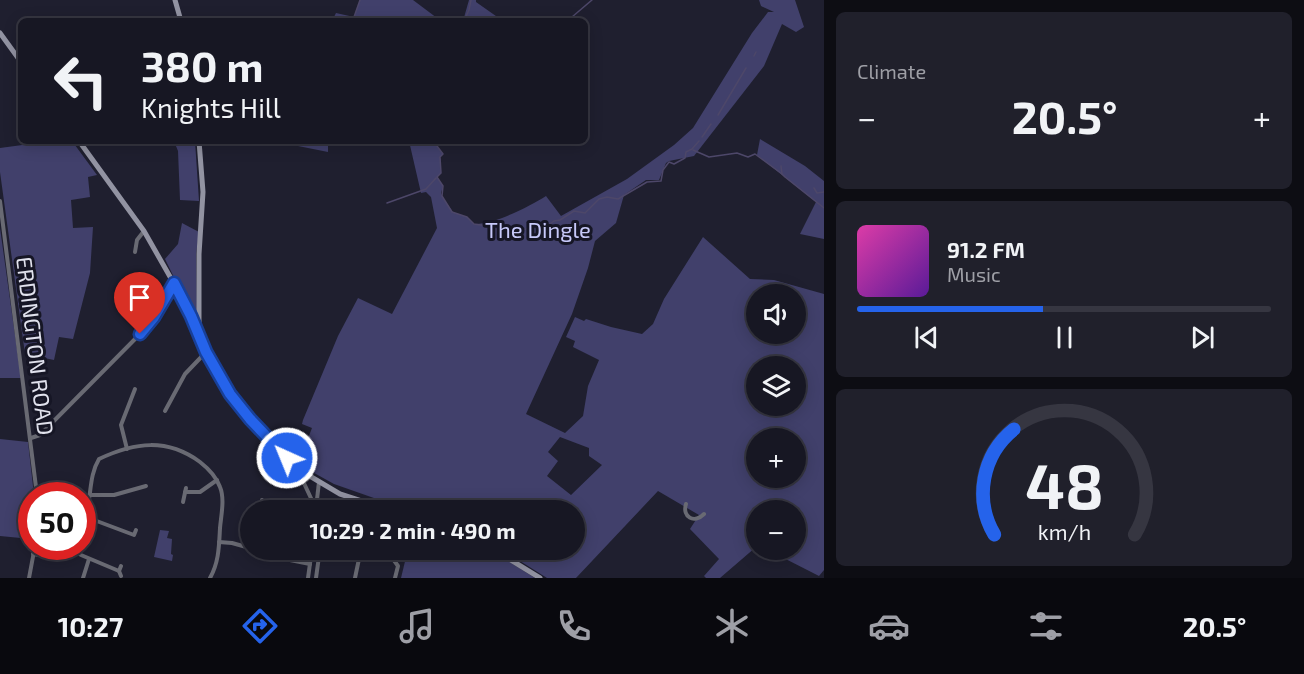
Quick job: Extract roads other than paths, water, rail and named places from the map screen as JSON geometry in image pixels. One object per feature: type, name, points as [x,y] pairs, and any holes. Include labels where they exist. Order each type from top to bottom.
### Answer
[{"type":"main road","points":[[175,0],[180,18]]},
{"type":"main road","points":[[0,33],[18,58]]},
{"type":"main road","points":[[80,144],[144,231],[174,283],[197,328],[206,352],[239,406],[296,466],[340,494],[358,500]]},
{"type":"main road","points":[[197,328],[199,325],[199,254],[203,199],[199,144]]},
{"type":"main road","points":[[511,560],[540,578]]},
{"type":"street","name":"ERDINGTON ROAD","points":[[0,201],[36,482]]},
{"type":"street","points":[[135,252],[137,240],[144,231]]},
{"type":"street","points":[[31,438],[40,435],[140,334],[154,317],[174,283]]},
{"type":"street","points":[[165,411],[185,374],[206,352]]},
{"type":"street","points":[[128,449],[122,425],[135,389]]},
{"type":"street","points":[[92,482],[93,470],[99,459],[150,444],[169,446],[207,467],[217,480],[222,494],[217,562],[210,578]]},
{"type":"street","points":[[296,466],[312,500]]},
{"type":"street","points":[[183,502],[185,490],[200,492],[217,480]]},
{"type":"street","points":[[317,500],[319,482]]},
{"type":"street","points":[[96,495],[114,495],[147,486]]},
{"type":"street","points":[[686,504],[684,510],[692,519],[704,514]]},
{"type":"street","points":[[96,521],[134,535],[136,530]]},
{"type":"street","points":[[219,542],[240,545]]},
{"type":"street","points":[[29,578],[32,560]]},
{"type":"street","points":[[83,578],[89,560]]},
{"type":"street","points":[[92,560],[120,571]]},
{"type":"street","points":[[296,560],[310,564]]},
{"type":"street","points":[[308,578],[311,560]]},
{"type":"street","points":[[316,578],[318,560]]},
{"type":"street","points":[[355,578],[359,560]]},
{"type":"street","points":[[394,560],[398,566],[395,578]]},
{"type":"waterway","points":[[355,18],[360,0]]},
{"type":"waterway","points":[[465,18],[471,0]]},
{"type":"waterway","points":[[572,18],[592,0]]},
{"type":"waterway","points":[[754,56],[756,52]]},
{"type":"waterway","points":[[718,115],[746,68]]},
{"type":"waterway","points":[[702,137],[711,124]]},
{"type":"waterway","points":[[437,144],[443,154],[440,157],[441,173],[437,177],[443,186],[442,196],[452,212],[467,217],[474,224],[487,226],[492,230],[501,229],[506,234],[534,227],[546,227],[574,211],[585,213],[599,199],[607,197],[618,199],[647,182],[661,181],[663,170],[669,162],[674,164],[685,158],[686,152],[699,141]]},
{"type":"waterway","points":[[693,150],[709,157],[737,153],[748,157],[755,154],[782,174]]},
{"type":"waterway","points":[[781,166],[785,177],[824,208]]},
{"type":"waterway","points":[[387,203],[426,189],[436,178]]},
{"type":"waterway","points":[[814,188],[817,193],[824,192]]},
{"type":"park label","name":"The Dingle","points":[[538,230]]}]
